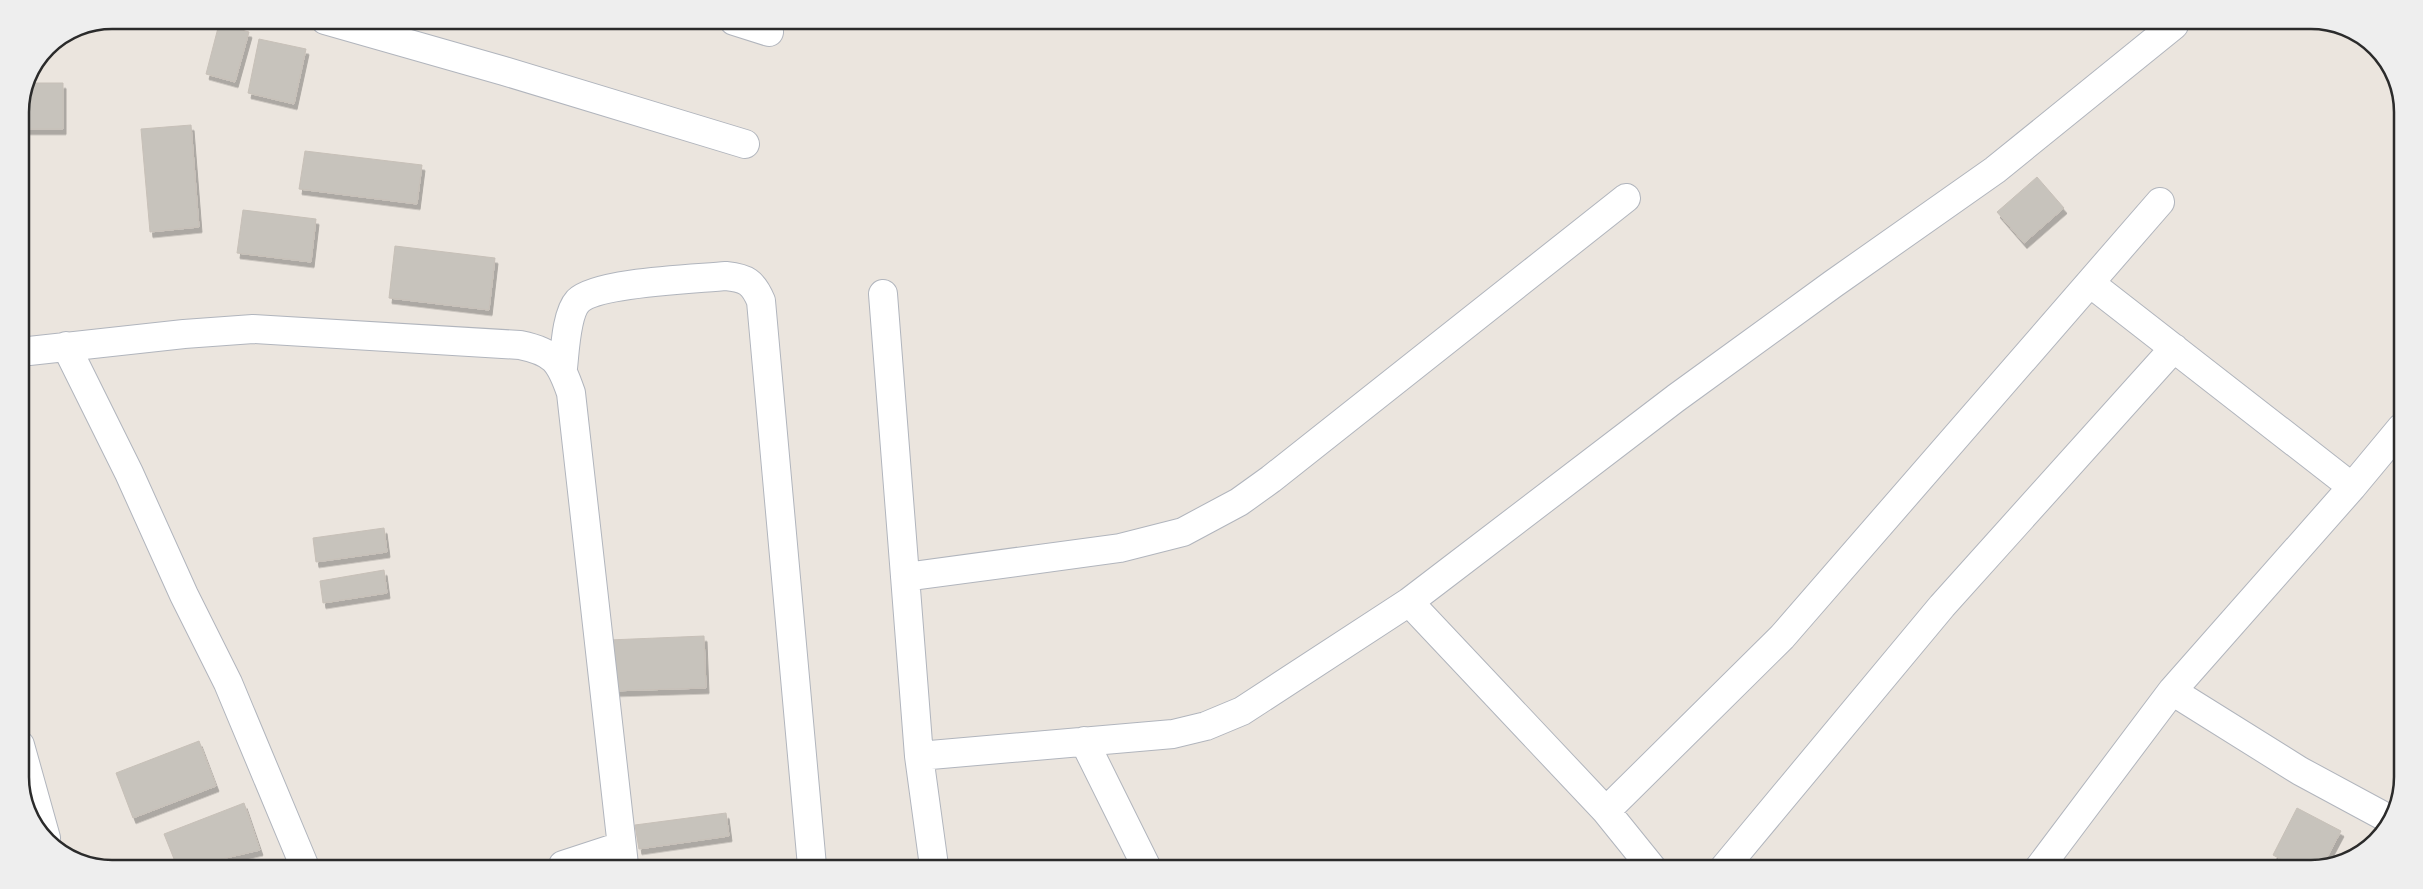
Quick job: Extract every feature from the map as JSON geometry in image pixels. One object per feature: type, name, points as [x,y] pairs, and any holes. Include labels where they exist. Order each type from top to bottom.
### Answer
[{"type":"street","points":[[357,29],[504,71],[745,144]]},
{"type":"street","points":[[759,29],[769,32]]},
{"type":"street","points":[[919,756],[1173,734],[1206,726],[1242,711],[1409,602],[1676,398],[1995,170],[2169,29]]},
{"type":"street","points":[[905,577],[1120,548],[1184,532],[1239,502],[1271,479],[1626,198]]},
{"type":"street","points":[[1606,811],[1782,637],[2160,202]]},
{"type":"street","points":[[596,860],[623,856],[571,393],[563,368],[571,314],[578,301],[590,294],[612,288],[726,276],[740,278],[755,286],[761,301],[811,860]]},
{"type":"street","points":[[2090,283],[2352,487]]},
{"type":"street","points":[[883,294],[919,756],[933,860]]},
{"type":"street","points":[[29,351],[184,334],[253,329],[520,345],[548,354],[563,368]]},
{"type":"street","points":[[66,346],[129,473],[184,595],[228,683],[302,860]]},
{"type":"street","points":[[1731,860],[1942,606],[2174,348]]},
{"type":"street","points":[[2045,860],[2172,691],[2352,487],[2394,436]]},
{"type":"street","points":[[1409,602],[1606,811],[1646,860]]},
{"type":"street","points":[[2172,691],[2300,770],[2384,816]]},
{"type":"street","points":[[1084,741],[1143,860]]},
{"type":"street","points":[[29,777],[41,821]]},
{"type":"building","points":[[218,29],[238,29],[249,32],[235,82],[206,74]]},
{"type":"building","points":[[259,39],[306,49],[294,104],[248,93]]},
{"type":"building","points":[[34,83],[63,83],[63,129],[29,129],[30,96]]},
{"type":"building","points":[[191,125],[199,227],[150,232],[141,129]]},
{"type":"building","points":[[305,151],[422,165],[417,204],[299,189]]},
{"type":"building","points":[[2037,177],[2064,208],[2024,243],[1997,212]]},
{"type":"building","points":[[243,210],[316,219],[311,262],[237,253]]},
{"type":"building","points":[[395,246],[495,258],[489,310],[389,298]]},
{"type":"building","points":[[384,528],[387,552],[316,562],[313,538]]},
{"type":"building","points":[[384,570],[387,593],[323,603],[320,581]]},
{"type":"building","points":[[704,636],[706,688],[611,691],[609,640]]},
{"type":"building","points":[[199,741],[216,786],[133,818],[116,773]]},
{"type":"building","points":[[244,803],[260,850],[217,860],[174,860],[164,834]]},
{"type":"building","points":[[2297,808],[2341,831],[2326,859],[2282,860],[2273,855]]},
{"type":"building","points":[[726,813],[729,836],[639,849],[635,825]]}]
